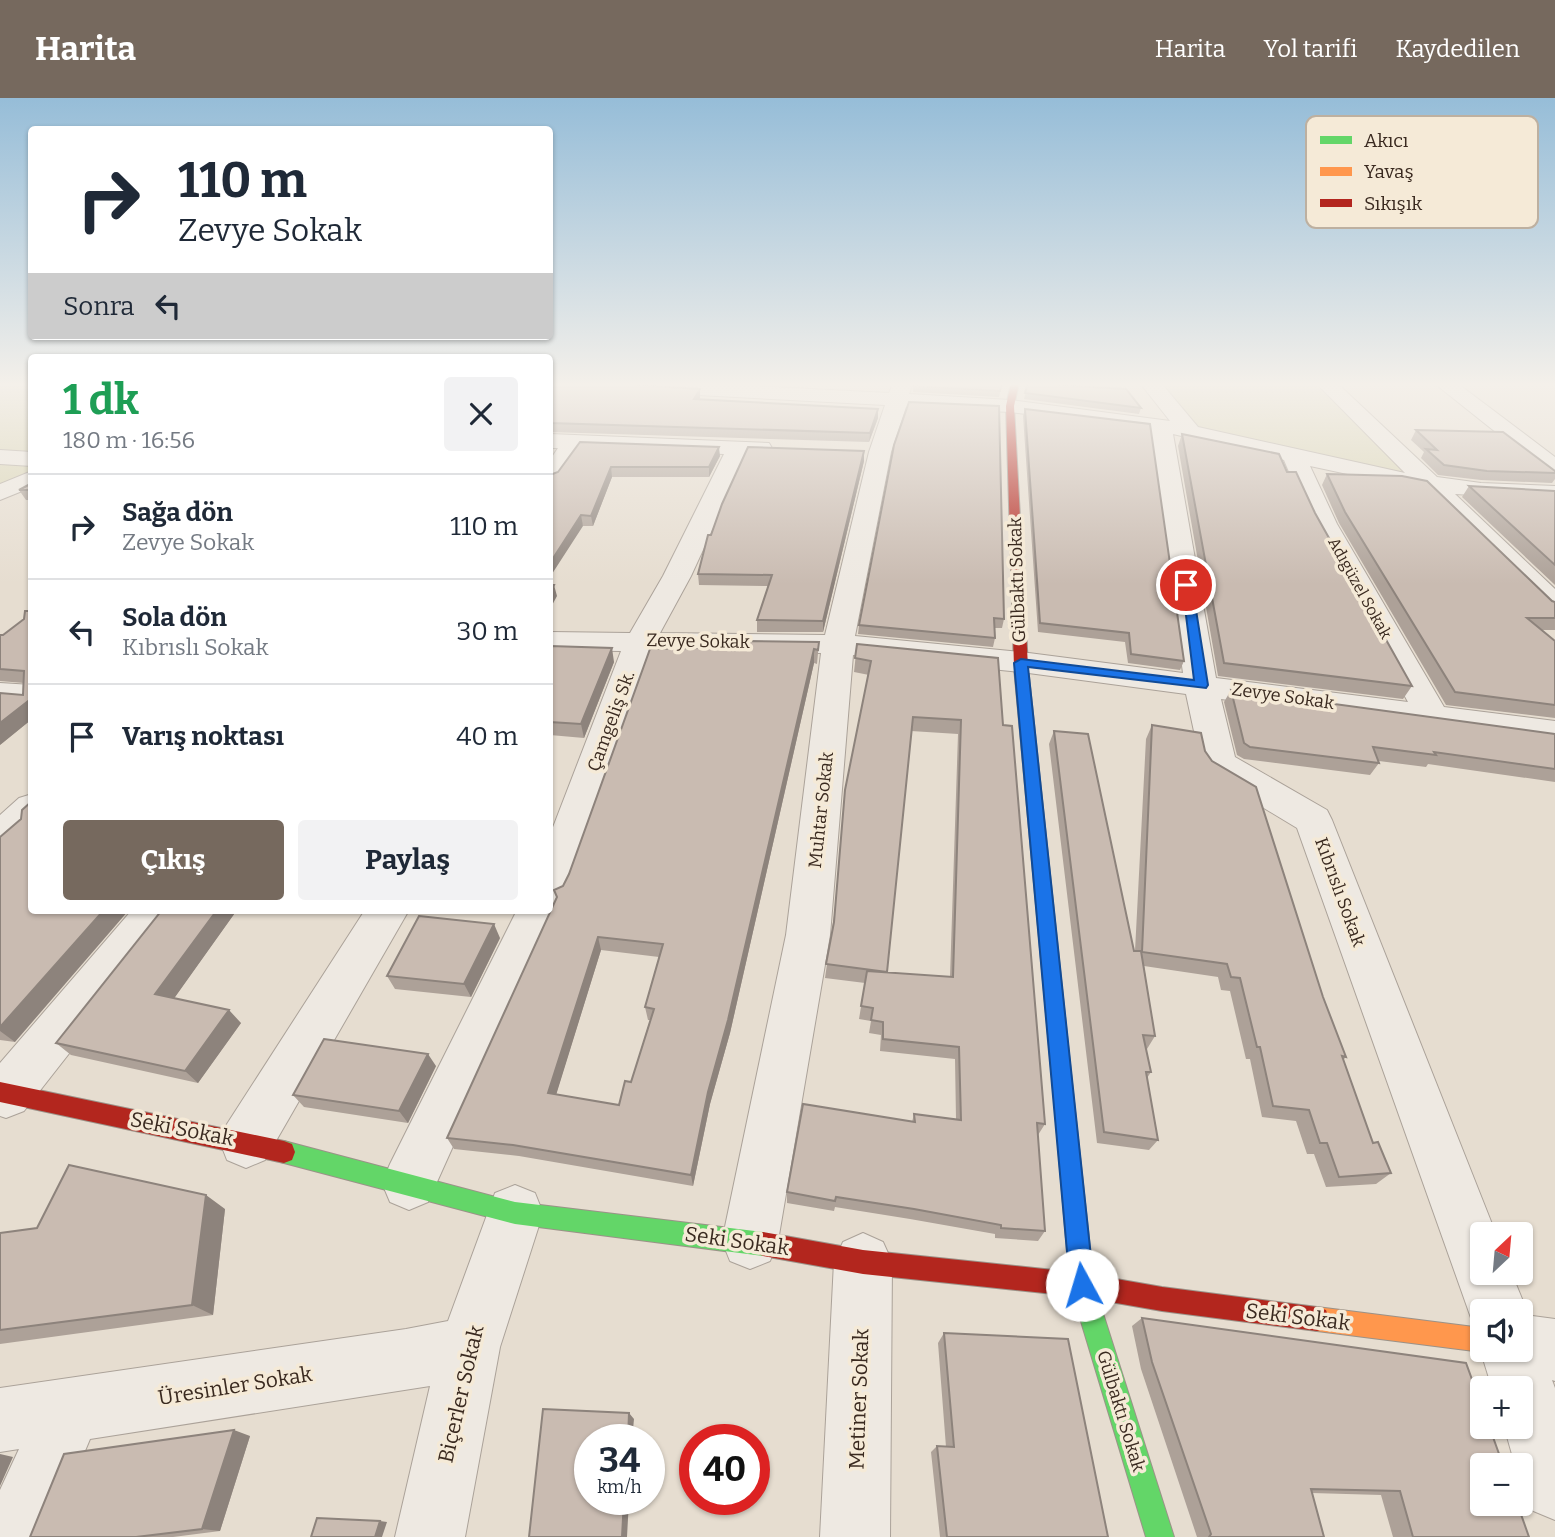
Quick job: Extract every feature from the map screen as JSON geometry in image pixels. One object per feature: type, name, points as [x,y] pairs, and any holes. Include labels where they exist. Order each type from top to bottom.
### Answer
[{"type":"street","name":"Çamgeliş Sk.","points":[[553,879],[641,640],[677,576],[737,450]]},
{"type":"street","name":"Muhtar Sokak","points":[[750,1241],[808,935],[838,644],[868,450]]},
{"type":"street","name":"Gülbaktı Sokak","points":[[1012,450],[1021,663],[1082,1285],[1160,1537]]},
{"type":"street","name":"Kıbrıslı Sokak","points":[[1177,450],[1202,685],[1219,764],[1314,820],[1493,1299]]},
{"type":"street","points":[[1266,450],[1432,484],[1482,490],[1555,493]]},
{"type":"street","points":[[1396,450],[1555,605]]},
{"type":"street","points":[[1532,450],[1555,468]]},
{"type":"street","points":[[0,457],[28,459]]},
{"type":"street","name":"Adıgüzel Sokak","points":[[1294,457],[1324,524],[1432,716]]},
{"type":"street","points":[[0,493],[28,480]]},
{"type":"street","name":"Zevye Sokak","points":[[553,642],[641,640],[838,644],[1202,685],[1555,733]]},
{"type":"street","points":[[0,693],[28,696]]},
{"type":"street","points":[[0,838],[28,812]]},
{"type":"street","points":[[3,1093],[154,914]]},
{"type":"street","points":[[246,1142],[386,914]]},
{"type":"street","points":[[409,1183],[536,914]]},
{"type":"street","name":"Seki Sokak","points":[[3,1093],[246,1142],[515,1213],[750,1241],[863,1262],[1082,1285],[1163,1299],[1470,1338]]},
{"type":"street","name":"Biçerler Sokak","points":[[430,1537],[468,1347],[515,1213]]},
{"type":"street","name":"Metiner Sokak","points":[[855,1537],[863,1262]]},
{"type":"street","name":"Üresinler Sokak","points":[[0,1420],[69,1412],[406,1360],[468,1347]]},
{"type":"street","points":[[1533,1347],[1555,1350]]},
{"type":"street","points":[[1515,1362],[1555,1486]]},
{"type":"street","points":[[14,1537],[69,1412]]},
{"type":"shaded area","points":[[0,450],[28,450],[28,472],[0,485]]},
{"type":"shaded area","points":[[1277,450],[1396,450],[1432,484]]},
{"type":"building","points":[[574,450],[717,450],[709,467],[611,467],[591,516],[581,515],[553,558],[553,474],[558,472]]},
{"type":"building","points":[[747,450],[864,451],[823,621],[757,620],[772,575],[698,574],[708,535],[711,535]]},
{"type":"building","points":[[893,450],[1000,450],[1004,619],[994,618],[995,638],[859,625]]},
{"type":"building","points":[[1028,450],[1154,450],[1184,661],[1131,654],[1129,633],[1040,623]]},
{"type":"building","points":[[1185,450],[1260,450],[1279,454],[1287,472],[1296,472],[1315,513],[1412,686],[1224,663]]},
{"type":"building","points":[[1427,450],[1527,450],[1555,473],[1487,471],[1444,465]]},
{"type":"building","points":[[1327,474],[1402,476],[1427,481],[1555,602],[1555,618],[1527,618],[1555,641],[1555,705],[1455,692],[1345,512]]},
{"type":"building","points":[[1469,486],[1555,491],[1555,565]]},
{"type":"building","points":[[25,611],[28,611],[28,701],[0,723],[0,693],[23,695],[24,671],[0,669],[0,635],[24,619]]},
{"type":"building","points":[[749,641],[819,642],[818,650],[814,649],[728,1020],[708,1092],[691,1175],[513,1145],[447,1138],[549,914],[553,914],[557,897],[554,890],[563,886],[569,874],[650,649],[748,647]],"holes":[[[598,937],[663,944],[645,1007],[654,1009],[631,1082],[625,1081],[619,1105],[548,1093]]]},
{"type":"building","points":[[857,644],[998,658],[1003,725],[1012,726],[1045,1124],[1037,1123],[1045,1231],[1001,1228],[1001,1225],[914,1209],[836,1197],[835,1201],[787,1192],[803,1104],[915,1122],[914,1114],[961,1120],[959,1047],[883,1039],[883,1022],[871,1020],[873,1008],[861,1006],[867,971],[953,977],[961,720],[913,717],[887,972],[826,964],[834,922],[845,790],[871,661],[855,658]]},
{"type":"building","points":[[553,646],[612,648],[581,724],[553,722]]},
{"type":"building","points":[[1231,690],[1555,734],[1555,769],[1434,752],[1436,755],[1373,747],[1379,763],[1250,747],[1244,743]]},
{"type":"building","points":[[1152,725],[1201,733],[1205,751],[1212,761],[1256,787],[1323,997],[1346,1057],[1342,1056],[1373,1143],[1378,1142],[1391,1173],[1339,1177],[1327,1143],[1320,1143],[1309,1110],[1273,1106],[1260,1047],[1257,1047],[1240,978],[1231,977],[1227,964],[1142,952]]},
{"type":"building","points":[[1054,731],[1088,734],[1134,951],[1141,951],[1155,1036],[1143,1035],[1151,1072],[1146,1072],[1158,1140],[1104,1132]]},
{"type":"building","points":[[28,805],[28,914],[100,914],[0,1027],[0,837],[21,819],[22,810]]},
{"type":"building","points":[[159,914],[214,914],[155,994],[229,1010],[185,1071],[56,1043]]},
{"type":"building","points":[[419,916],[494,924],[464,984],[387,976]]},
{"type":"building","points":[[324,1039],[428,1054],[399,1111],[293,1095]]},
{"type":"building","points":[[69,1165],[206,1195],[192,1305],[0,1330],[0,1233],[37,1228]]},
{"type":"building","points":[[1142,1318],[1466,1363],[1471,1376],[1470,1439],[1494,1439],[1499,1453],[1470,1453],[1470,1516],[1522,1516],[1529,1537],[1413,1537],[1400,1491],[1311,1489],[1324,1537],[1209,1537],[1211,1534],[1152,1362]]},
{"type":"building","points":[[944,1333],[1068,1339],[1108,1537],[947,1537],[937,1446],[954,1447]]},
{"type":"building","points":[[543,1409],[629,1413],[629,1424],[574,1424],[574,1515],[623,1515],[622,1537],[529,1537]]},
{"type":"building","points":[[234,1430],[202,1529],[136,1537],[30,1537],[64,1454]]},
{"type":"building","points":[[317,1518],[380,1521],[375,1537],[311,1537]]},
{"type":"traffic: fast","points":[[1065,1111],[1082,1285],[1160,1537]]},
{"type":"traffic: fast","points":[[284,1152],[515,1213],[763,1244]]},
{"type":"traffic: slow","points":[[1021,667],[1065,1111]]},
{"type":"traffic: slow","points":[[1317,1319],[1470,1338]]},
{"type":"traffic: jam","points":[[1012,450],[1021,667]]},
{"type":"traffic: jam","points":[[0,1092],[284,1152]]},
{"type":"traffic: jam","points":[[763,1244],[863,1262],[1082,1285],[1162,1299],[1317,1319]]},
{"type":"route","points":[[1082,1285],[1021,663],[1202,685],[1186,585]]}]
